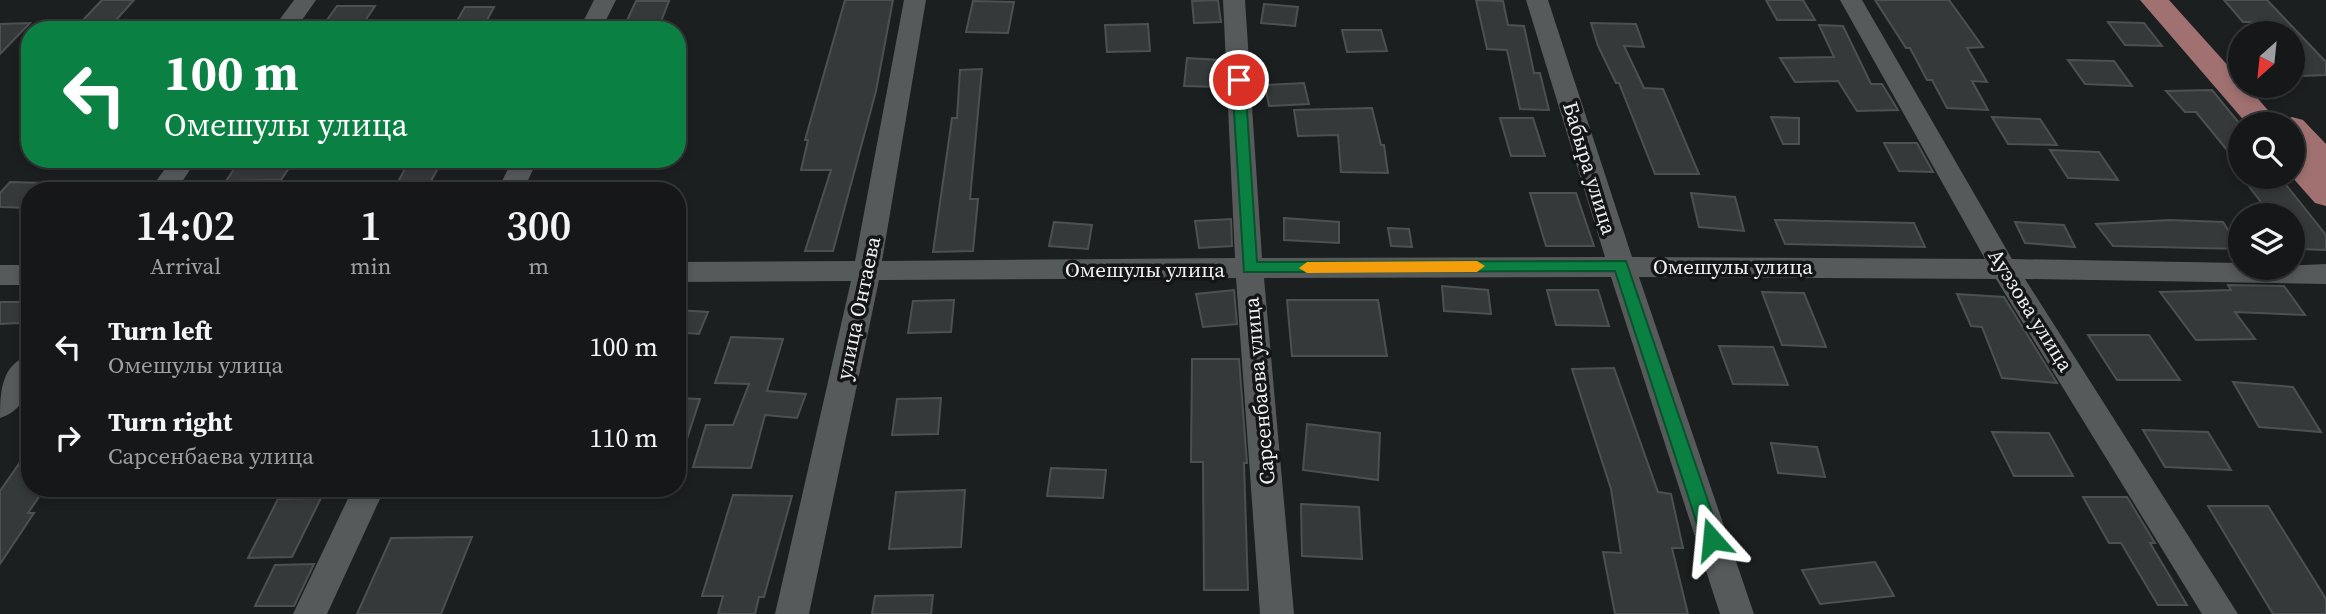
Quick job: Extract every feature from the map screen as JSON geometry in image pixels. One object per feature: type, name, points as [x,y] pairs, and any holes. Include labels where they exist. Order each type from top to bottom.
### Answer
[{"type":"main road","points":[[2154,0],[2253,112]]},
{"type":"main road","points":[[2176,0],[2228,56]]},
{"type":"main road","points":[[2266,98],[2279,112]]},
{"type":"main road","points":[[2305,140],[2326,163]]},
{"type":"main road","points":[[2305,172],[2326,195]]},
{"type":"street","points":[[290,21],[305,0]]},
{"type":"street","points":[[594,21],[605,0]]},
{"type":"street","name":"улица Онтаева","points":[[792,614],[867,271],[915,0]]},
{"type":"street","name":"Сарсенбаева улица","points":[[1234,0],[1249,268],[1277,614]]},
{"type":"street","name":"Бабыра улица","points":[[1537,0],[1620,265],[1737,614]]},
{"type":"street","name":"Ауэзова улица","points":[[1851,0],[2003,267],[2221,614]]},
{"type":"street","name":"Омешулы улица","points":[[686,272],[1620,265],[2003,267],[2326,274]]},
{"type":"street","points":[[0,275],[21,275]]},
{"type":"street","points":[[0,406],[21,378]]},
{"type":"street","points":[[310,614],[365,497]]},
{"type":"building","points":[[102,0],[134,0],[116,20],[83,20]]},
{"type":"building","points":[[845,0],[893,0],[876,91],[833,251],[805,251],[831,170],[801,170],[808,140],[805,140]]},
{"type":"building","points":[[1218,0],[1221,22],[1194,23],[1192,1]]},
{"type":"building","points":[[1476,0],[1503,1],[1508,25],[1524,26],[1534,73],[1540,73],[1549,110],[1520,109],[1507,50],[1487,49]]},
{"type":"building","points":[[1766,0],[1803,0],[1815,20],[1777,20]]},
{"type":"building","points":[[1875,0],[1949,0],[1983,47],[1967,48],[1987,82],[1972,81],[1988,110],[1947,108],[1932,80],[1927,80],[1910,48],[1906,48]]},
{"type":"building","points":[[2224,0],[2267,0],[2287,21],[2242,21]]},
{"type":"building","points":[[636,1],[669,1],[661,21],[627,21]]},
{"type":"building","points":[[973,1],[1014,2],[1008,33],[966,32]]},
{"type":"building","points":[[1264,4],[1298,7],[1295,26],[1261,23]]},
{"type":"building","points":[[337,6],[375,6],[365,21],[326,21]]},
{"type":"building","points":[[465,7],[494,7],[487,21],[457,21]]},
{"type":"building","points":[[2108,22],[2144,23],[2162,46],[2125,45]]},
{"type":"building","points":[[21,23],[21,32],[0,54],[0,24]]},
{"type":"building","points":[[1591,23],[1636,24],[1644,47],[1624,46],[1644,88],[1663,89],[1699,174],[1655,174],[1619,83],[1616,83],[1598,46]]},
{"type":"building","points":[[1148,24],[1150,51],[1107,52],[1105,25]]},
{"type":"building","points":[[1819,25],[1843,26],[1871,84],[1882,84],[1898,110],[1857,111],[1838,81],[1795,82],[1780,58],[1834,57]]},
{"type":"building","points":[[1342,30],[1381,30],[1387,51],[1347,52]]},
{"type":"building","points":[[2305,40],[2326,62],[2326,75],[2305,76]]},
{"type":"building","points":[[1187,58],[1220,60],[1218,87],[1184,86]]},
{"type":"building","points":[[2068,60],[2114,61],[2132,86],[2085,84]]},
{"type":"building","points":[[982,69],[970,199],[978,199],[973,251],[933,252],[952,118],[957,118],[960,70]]},
{"type":"building","points":[[1304,83],[1309,104],[1269,106],[1265,85]]},
{"type":"building","points":[[2212,90],[2230,112],[2228,112],[2228,151],[2196,112],[2185,112],[2166,91]]},
{"type":"building","points":[[1372,108],[1381,145],[1384,145],[1388,173],[1341,172],[1338,135],[1298,136],[1294,110]]},
{"type":"building","points":[[1771,117],[1799,118],[1799,144],[1783,144]]},
{"type":"building","points":[[1992,117],[2040,119],[2057,145],[2008,144]]},
{"type":"building","points":[[1500,118],[1533,118],[1545,156],[1511,156]]},
{"type":"building","points":[[1884,143],[1917,143],[1933,172],[1899,171]]},
{"type":"building","points":[[2050,150],[2099,152],[2118,180],[2068,178]]},
{"type":"building","points":[[235,168],[289,168],[281,180],[226,181]]},
{"type":"building","points":[[405,168],[438,168],[431,181],[398,182]]},
{"type":"building","points":[[10,182],[21,182],[21,208],[0,207],[0,193]]},
{"type":"building","points":[[2251,189],[2289,189],[2301,203],[2262,203]]},
{"type":"building","points":[[1530,193],[1576,193],[1594,246],[1546,246]]},
{"type":"building","points":[[1691,193],[1735,197],[1744,231],[1699,227]]},
{"type":"building","points":[[2305,209],[2326,235],[2326,250],[2305,249]]},
{"type":"building","points":[[1284,218],[1339,222],[1339,243],[1284,240]]},
{"type":"building","points":[[1231,219],[1232,246],[1199,248],[1195,221]]},
{"type":"building","points":[[1775,220],[1914,223],[1925,247],[1785,244]]},
{"type":"building","points":[[2170,220],[2223,222],[2228,230],[2228,249],[2113,246],[2096,224]]},
{"type":"building","points":[[1054,222],[1092,225],[1088,249],[1049,246]]},
{"type":"building","points":[[2015,222],[2064,225],[2075,247],[2025,243]]},
{"type":"building","points":[[1388,228],[1409,229],[1412,247],[1391,246]]},
{"type":"building","points":[[2228,285],[2284,286],[2305,315],[2235,312],[2255,339],[2196,340],[2160,292],[2231,290]]},
{"type":"building","points":[[1442,286],[1488,290],[1491,314],[1444,311]]},
{"type":"building","points":[[1234,290],[1237,324],[1203,327],[1196,294]]},
{"type":"building","points":[[1547,290],[1598,290],[1609,326],[1556,325]]},
{"type":"building","points":[[1762,292],[1804,293],[1826,347],[1782,345]]},
{"type":"building","points":[[1957,294],[2004,297],[2057,383],[2002,378],[1982,327],[1971,326]]},
{"type":"building","points":[[954,300],[951,332],[908,333],[913,301]]},
{"type":"building","points":[[1287,300],[1378,300],[1387,356],[1292,356]]},
{"type":"building","points":[[0,302],[21,302],[19,323],[0,324]]},
{"type":"building","points":[[686,311],[708,312],[699,334],[686,333]]},
{"type":"building","points":[[2088,335],[2149,335],[2180,380],[2117,380]]},
{"type":"building","points":[[731,337],[783,339],[767,391],[806,394],[797,418],[765,415],[751,468],[693,467],[706,425],[733,425],[749,384],[715,383]]},
{"type":"building","points":[[1719,346],[1773,347],[1788,385],[1733,384]]},
{"type":"building","points":[[1192,359],[1239,359],[1247,463],[1244,463],[1248,590],[1204,590],[1203,462],[1191,462]]},
{"type":"building","points":[[1614,368],[1658,492],[1671,494],[1683,548],[1672,548],[1688,614],[1615,614],[1603,552],[1621,553],[1611,489],[1572,369]]},
{"type":"building","points":[[2233,382],[2293,387],[2321,432],[2259,427]]},
{"type":"building","points":[[686,398],[700,399],[686,442]]},
{"type":"building","points":[[941,398],[938,434],[892,435],[897,399]]},
{"type":"building","points":[[1307,424],[1380,433],[1378,480],[1303,470]]},
{"type":"building","points":[[2143,430],[2208,432],[2231,470],[2165,467]]},
{"type":"building","points":[[1992,432],[2049,433],[2073,476],[2014,476]]},
{"type":"building","points":[[1771,443],[1817,447],[1825,477],[1778,473]]},
{"type":"building","points":[[21,461],[21,497],[39,497],[28,513],[34,513],[0,564],[0,491]]},
{"type":"building","points":[[1051,468],[1106,470],[1103,498],[1047,496]]},
{"type":"building","points":[[965,490],[961,547],[889,549],[896,492]]},
{"type":"building","points":[[733,495],[792,496],[764,597],[759,597],[755,614],[718,614],[723,596],[702,596]]},
{"type":"building","points":[[2083,497],[2127,497],[2155,543],[2150,543],[2187,605],[2158,605],[2121,543],[2109,543]]},
{"type":"building","points":[[321,498],[292,557],[248,558],[278,499]]},
{"type":"building","points":[[1301,504],[1359,507],[1362,559],[1302,556]]},
{"type":"building","points":[[2208,506],[2268,506],[2326,599],[2326,614],[2273,614]]},
{"type":"building","points":[[472,537],[441,614],[357,614],[391,538]]},
{"type":"building","points":[[1875,562],[1894,596],[1820,604],[1802,570]]},
{"type":"building","points":[[314,564],[294,606],[255,606],[275,565]]},
{"type":"building","points":[[933,595],[931,614],[872,614],[875,596]]},
{"type":"slow traffic","points":[[1307,268],[1477,266]]},
{"type":"route","points":[[1239,80],[1249,268],[1620,265],[1712,539]]}]
